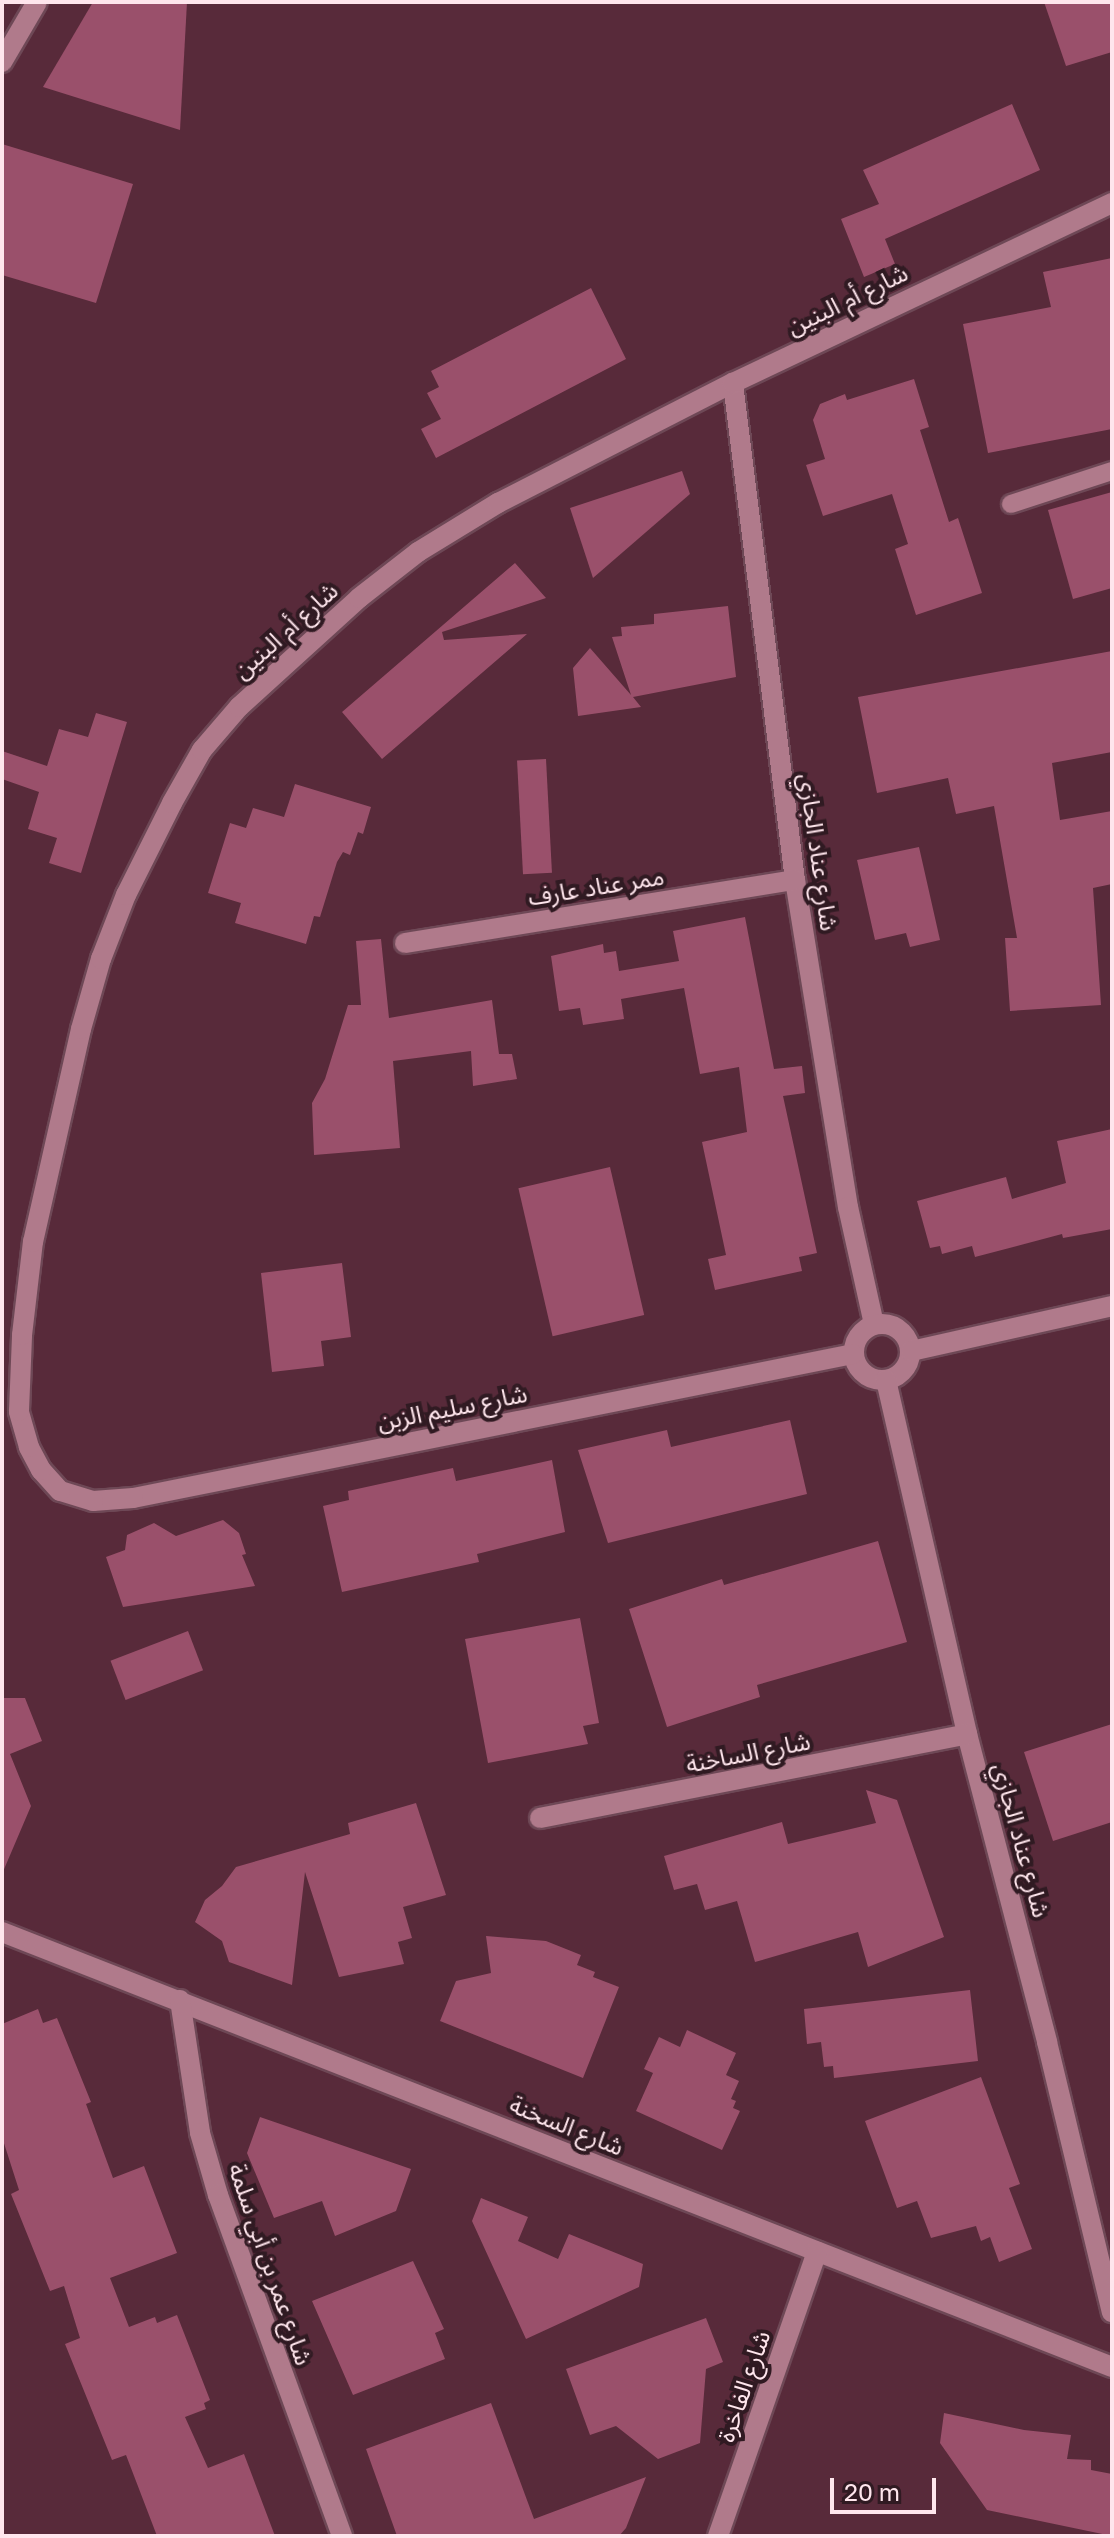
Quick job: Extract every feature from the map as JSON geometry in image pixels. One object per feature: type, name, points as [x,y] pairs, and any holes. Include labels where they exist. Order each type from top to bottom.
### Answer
[{"type":"street","points":[[2,62],[37,2]]},
{"type":"street","name":"شارع أم البنين","points":[[60,1491],[35,1458],[19,1411],[22,1335],[33,1242],[81,1029],[101,959],[126,895],[202,750],[274,673],[418,552],[543,479],[733,383],[1112,203]]},
{"type":"street","name":"شارع عناد الجازي","points":[[733,383],[795,880],[845,1191],[874,1324]]},
{"type":"street","name":"ممر عناد عارف","points":[[405,943],[795,880]]},
{"type":"street","points":[[911,1351],[1112,1306]]},
{"type":"street","points":[[874,1324],[899,1328],[907,1338],[911,1351],[899,1375],[886,1380],[871,1378],[858,1368],[853,1354],[855,1341],[863,1330],[874,1324]]},
{"type":"street","name":"شارع سليم الزبن","points":[[60,1491],[93,1501],[133,1498],[853,1354]]},
{"type":"street","name":"شارع عناد الجازي","points":[[886,1380],[967,1734],[1047,2042],[1112,2312]]},
{"type":"street","name":"شارع الساخنة","points":[[540,1818],[967,1734]]},
{"type":"street","name":"شارع السخنة","points":[[2,1932],[1112,2367]]},
{"type":"street","name":"شارع عمر بن أبي سلمة","points":[[180,2000],[200,2133],[218,2195],[342,2536]]},
{"type":"street","name":"شارع الفاخرة","points":[[718,2536],[817,2252]]},
{"type":"lane","points":[[1011,504],[1112,471]]},
{"type":"building","points":[[93,2],[187,2],[180,130],[43,87]]},
{"type":"building","points":[[1044,2],[1112,2],[1112,52],[1066,66]]},
{"type":"building","points":[[1012,104],[1040,170],[885,239],[895,264],[864,277],[841,219],[879,204],[863,170]]},
{"type":"building","points":[[2,144],[133,184],[96,303],[2,275]]},
{"type":"building","points":[[1112,258],[1112,429],[988,453],[963,324],[1051,307],[1043,272]]},
{"type":"building","points":[[591,288],[626,359],[436,458],[421,429],[441,419],[427,393],[439,387],[431,371]]},
{"type":"building","points":[[914,379],[929,427],[920,430],[949,522],[958,518],[982,593],[916,615],[895,549],[908,544],[892,494],[823,516],[806,465],[825,459],[813,420],[820,404],[845,394],[847,400]]},
{"type":"building","points":[[682,471],[690,494],[593,578],[570,508]]},
{"type":"building","points":[[1112,492],[1112,588],[1073,599],[1048,510]]},
{"type":"building","points":[[515,563],[546,598],[442,632],[444,640],[527,634],[382,759],[342,712]]},
{"type":"building","points":[[728,606],[736,677],[633,697],[641,707],[578,716],[573,668],[590,648],[631,695],[612,637],[622,636],[621,627],[654,624],[654,614]]},
{"type":"building","points":[[1112,651],[1112,752],[1052,763],[1060,820],[1112,811],[1112,884],[1093,888],[1101,1005],[1010,1011],[1005,938],[1017,938],[994,806],[956,814],[948,778],[877,793],[858,697]]},
{"type":"building","points":[[96,713],[127,722],[81,873],[49,863],[57,838],[28,829],[39,792],[2,779],[2,751],[47,766],[59,729],[88,737]]},
{"type":"building","points":[[546,759],[552,873],[523,874],[517,761]]},
{"type":"building","points":[[295,784],[371,807],[363,834],[358,832],[350,855],[343,852],[337,862],[320,917],[314,916],[306,944],[235,923],[241,903],[208,893],[230,823],[246,828],[253,808],[284,817]]},
{"type":"building","points":[[919,847],[940,940],[910,947],[906,933],[875,940],[857,860]]},
{"type":"building","points":[[745,917],[774,1069],[802,1066],[805,1093],[783,1096],[817,1253],[799,1257],[802,1271],[715,1290],[708,1259],[726,1255],[702,1142],[747,1132],[739,1067],[700,1074],[684,988],[621,999],[624,1019],[583,1025],[580,1008],[559,1011],[551,956],[603,944],[604,953],[616,951],[619,971],[679,961],[673,931]]},
{"type":"building","points":[[381,939],[389,1018],[492,1000],[499,1054],[512,1054],[517,1079],[473,1086],[471,1051],[393,1061],[400,1148],[314,1155],[312,1103],[325,1079],[348,1005],[361,1005],[356,941]]},
{"type":"building","points":[[1112,1129],[1112,1229],[1063,1238],[1062,1234],[975,1257],[972,1246],[942,1254],[940,1246],[930,1248],[917,1201],[1006,1177],[1012,1199],[1066,1183],[1057,1141]]},
{"type":"building","points":[[610,1167],[644,1315],[553,1336],[518,1188]]},
{"type":"building","points":[[342,1263],[351,1337],[321,1341],[324,1366],[272,1372],[261,1273]]},
{"type":"building","points":[[790,1420],[807,1494],[608,1543],[578,1450],[667,1430],[671,1447]]},
{"type":"building","points":[[552,1460],[565,1532],[477,1554],[479,1562],[342,1592],[323,1506],[349,1500],[348,1491],[453,1468],[456,1481]]},
{"type":"building","points":[[223,1520],[239,1533],[246,1554],[242,1555],[255,1586],[123,1607],[106,1557],[125,1550],[127,1535],[154,1523],[176,1536]]},
{"type":"building","points":[[878,1541],[907,1642],[757,1685],[760,1697],[667,1727],[629,1609],[722,1579],[724,1585]]},
{"type":"building","points":[[580,1618],[599,1723],[583,1726],[588,1744],[488,1763],[465,1639]]},
{"type":"building","points":[[188,1631],[203,1670],[126,1700],[111,1661]]},
{"type":"building","points":[[2,1698],[25,1698],[42,1741],[10,1754],[31,1806],[2,1874]]},
{"type":"building","points":[[1112,1724],[1112,1822],[1053,1841],[1024,1752]]},
{"type":"building","points":[[866,1790],[897,1800],[944,1937],[868,1967],[858,1932],[755,1962],[737,1901],[705,1910],[697,1884],[674,1890],[664,1856],[782,1822],[788,1844],[876,1823]]},
{"type":"building","points":[[416,1803],[446,1895],[403,1907],[412,1938],[398,1942],[404,1964],[339,1977],[305,1872],[292,1985],[229,1962],[222,1941],[195,1922],[205,1900],[222,1886],[236,1867],[350,1834],[348,1823]]},
{"type":"building","points":[[486,1936],[546,1941],[581,1955],[577,1965],[595,1972],[593,1977],[619,1987],[583,2078],[440,2021],[456,1981],[491,1973]]},
{"type":"building","points":[[970,1990],[978,2061],[834,2078],[833,2066],[824,2067],[821,2042],[807,2044],[804,2009]]},
{"type":"building","points":[[38,2009],[43,2023],[57,2018],[91,2102],[86,2104],[113,2178],[144,2166],[177,2253],[110,2278],[129,2327],[155,2317],[157,2323],[177,2315],[210,2400],[204,2403],[206,2409],[185,2417],[208,2468],[244,2454],[275,2536],[157,2536],[126,2455],[112,2460],[65,2344],[80,2338],[64,2286],[50,2291],[11,2194],[19,2190],[2,2137],[2,2024]]},
{"type":"building","points":[[687,2030],[736,2053],[726,2075],[739,2081],[731,2099],[736,2101],[733,2108],[740,2111],[722,2150],[636,2111],[653,2073],[644,2069],[659,2037],[680,2047]]},
{"type":"building","points":[[981,2077],[1020,2184],[1009,2188],[1032,2249],[999,2262],[990,2237],[981,2241],[976,2226],[931,2238],[917,2201],[897,2208],[865,2121]]},
{"type":"building","points":[[260,2117],[411,2169],[396,2211],[335,2236],[322,2201],[274,2218],[247,2153]]},
{"type":"building","points":[[481,2198],[528,2217],[518,2241],[558,2259],[569,2234],[643,2264],[639,2287],[526,2339],[472,2221]]},
{"type":"building","points":[[413,2261],[444,2329],[435,2333],[445,2359],[353,2395],[312,2301]]},
{"type":"building","points":[[706,2318],[723,2362],[706,2369],[700,2443],[658,2459],[616,2426],[590,2435],[566,2369]]},
{"type":"building","points":[[491,2403],[534,2519],[646,2477],[626,2528],[619,2536],[397,2536],[366,2449]]},
{"type":"building","points":[[944,2413],[1024,2430],[1071,2435],[1067,2459],[1091,2460],[1091,2470],[1112,2474],[1112,2536],[987,2510],[940,2443]]}]
